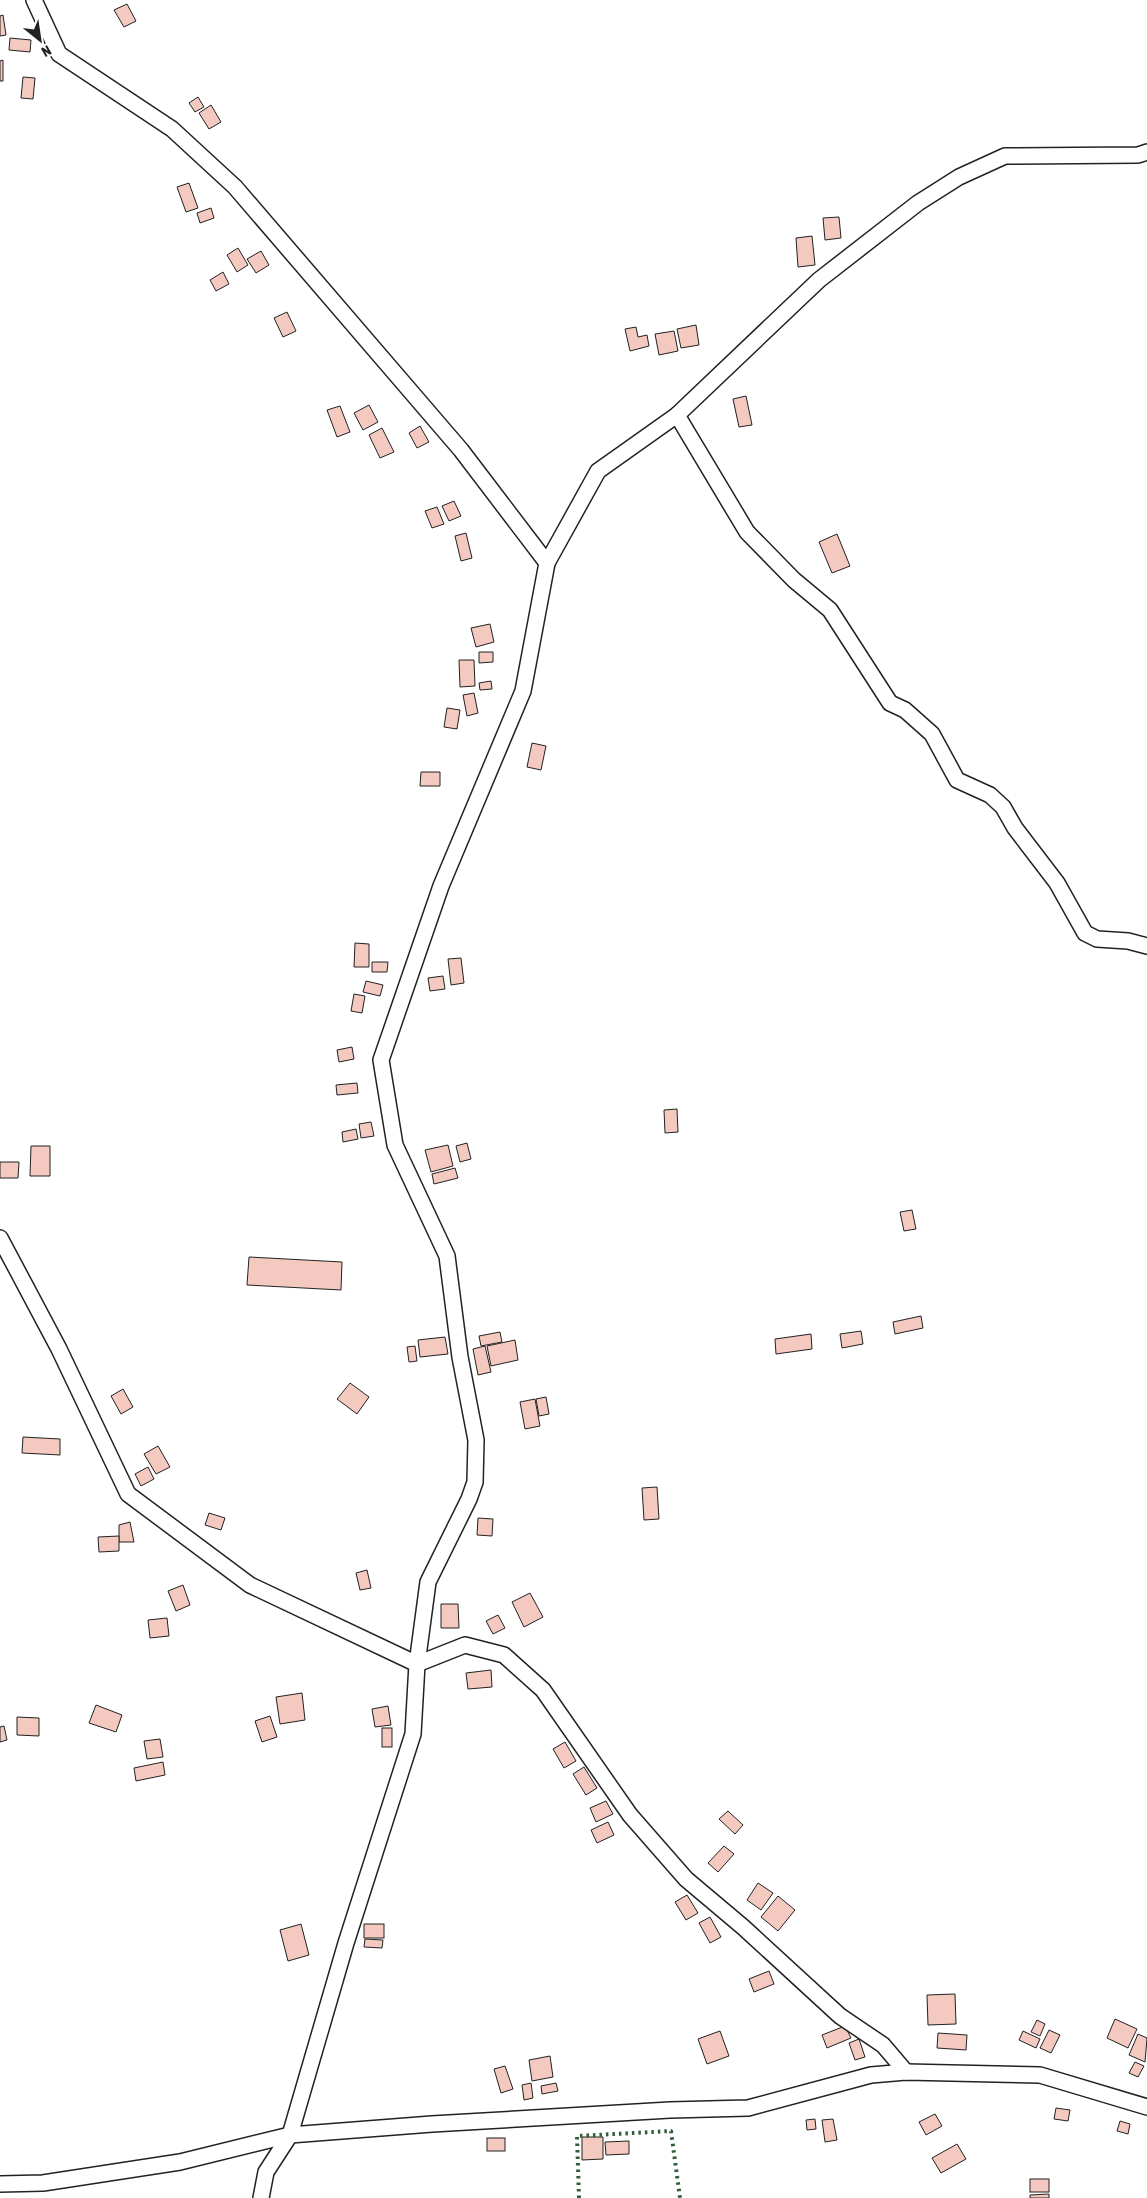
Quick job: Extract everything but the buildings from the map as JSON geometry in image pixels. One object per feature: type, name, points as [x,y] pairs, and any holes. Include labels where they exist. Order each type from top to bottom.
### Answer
[{"type":"street","points":[[34,0],[59,54],[172,129],[236,186],[461,450],[547,563]]},
{"type":"street","points":[[261,2198],[266,2172],[290,2135],[346,1943],[413,1734],[417,1664],[428,1582],[469,1499],[475,1482],[476,1440],[460,1357],[447,1256],[395,1145],[381,1060],[441,886],[523,691],[547,563],[598,471],[677,416],[819,280],[918,204],[959,177],[1005,156],[1138,155],[1147,152]]},
{"type":"street","points":[[677,416],[747,532],[794,580],[830,610],[890,703],[905,710],[932,734],[957,780],[990,795],[1003,806],[1015,828],[1057,883],[1085,933],[1097,939],[1128,941],[1147,946]]},
{"type":"street","points":[[0,1238],[59,1349],[128,1494],[250,1585],[417,1664],[465,1645],[504,1655],[543,1690],[630,1815],[686,1879],[743,1927],[840,2016],[883,2044],[906,2072]]},
{"type":"street","points":[[0,2184],[43,2183],[180,2162],[290,2135],[432,2124],[670,2110],[748,2108],[872,2075],[906,2072],[1040,2075],[1147,2107]]},
{"type":"hedge","points":[[579,2198],[577,2136],[671,2131],[680,2198]]}]
